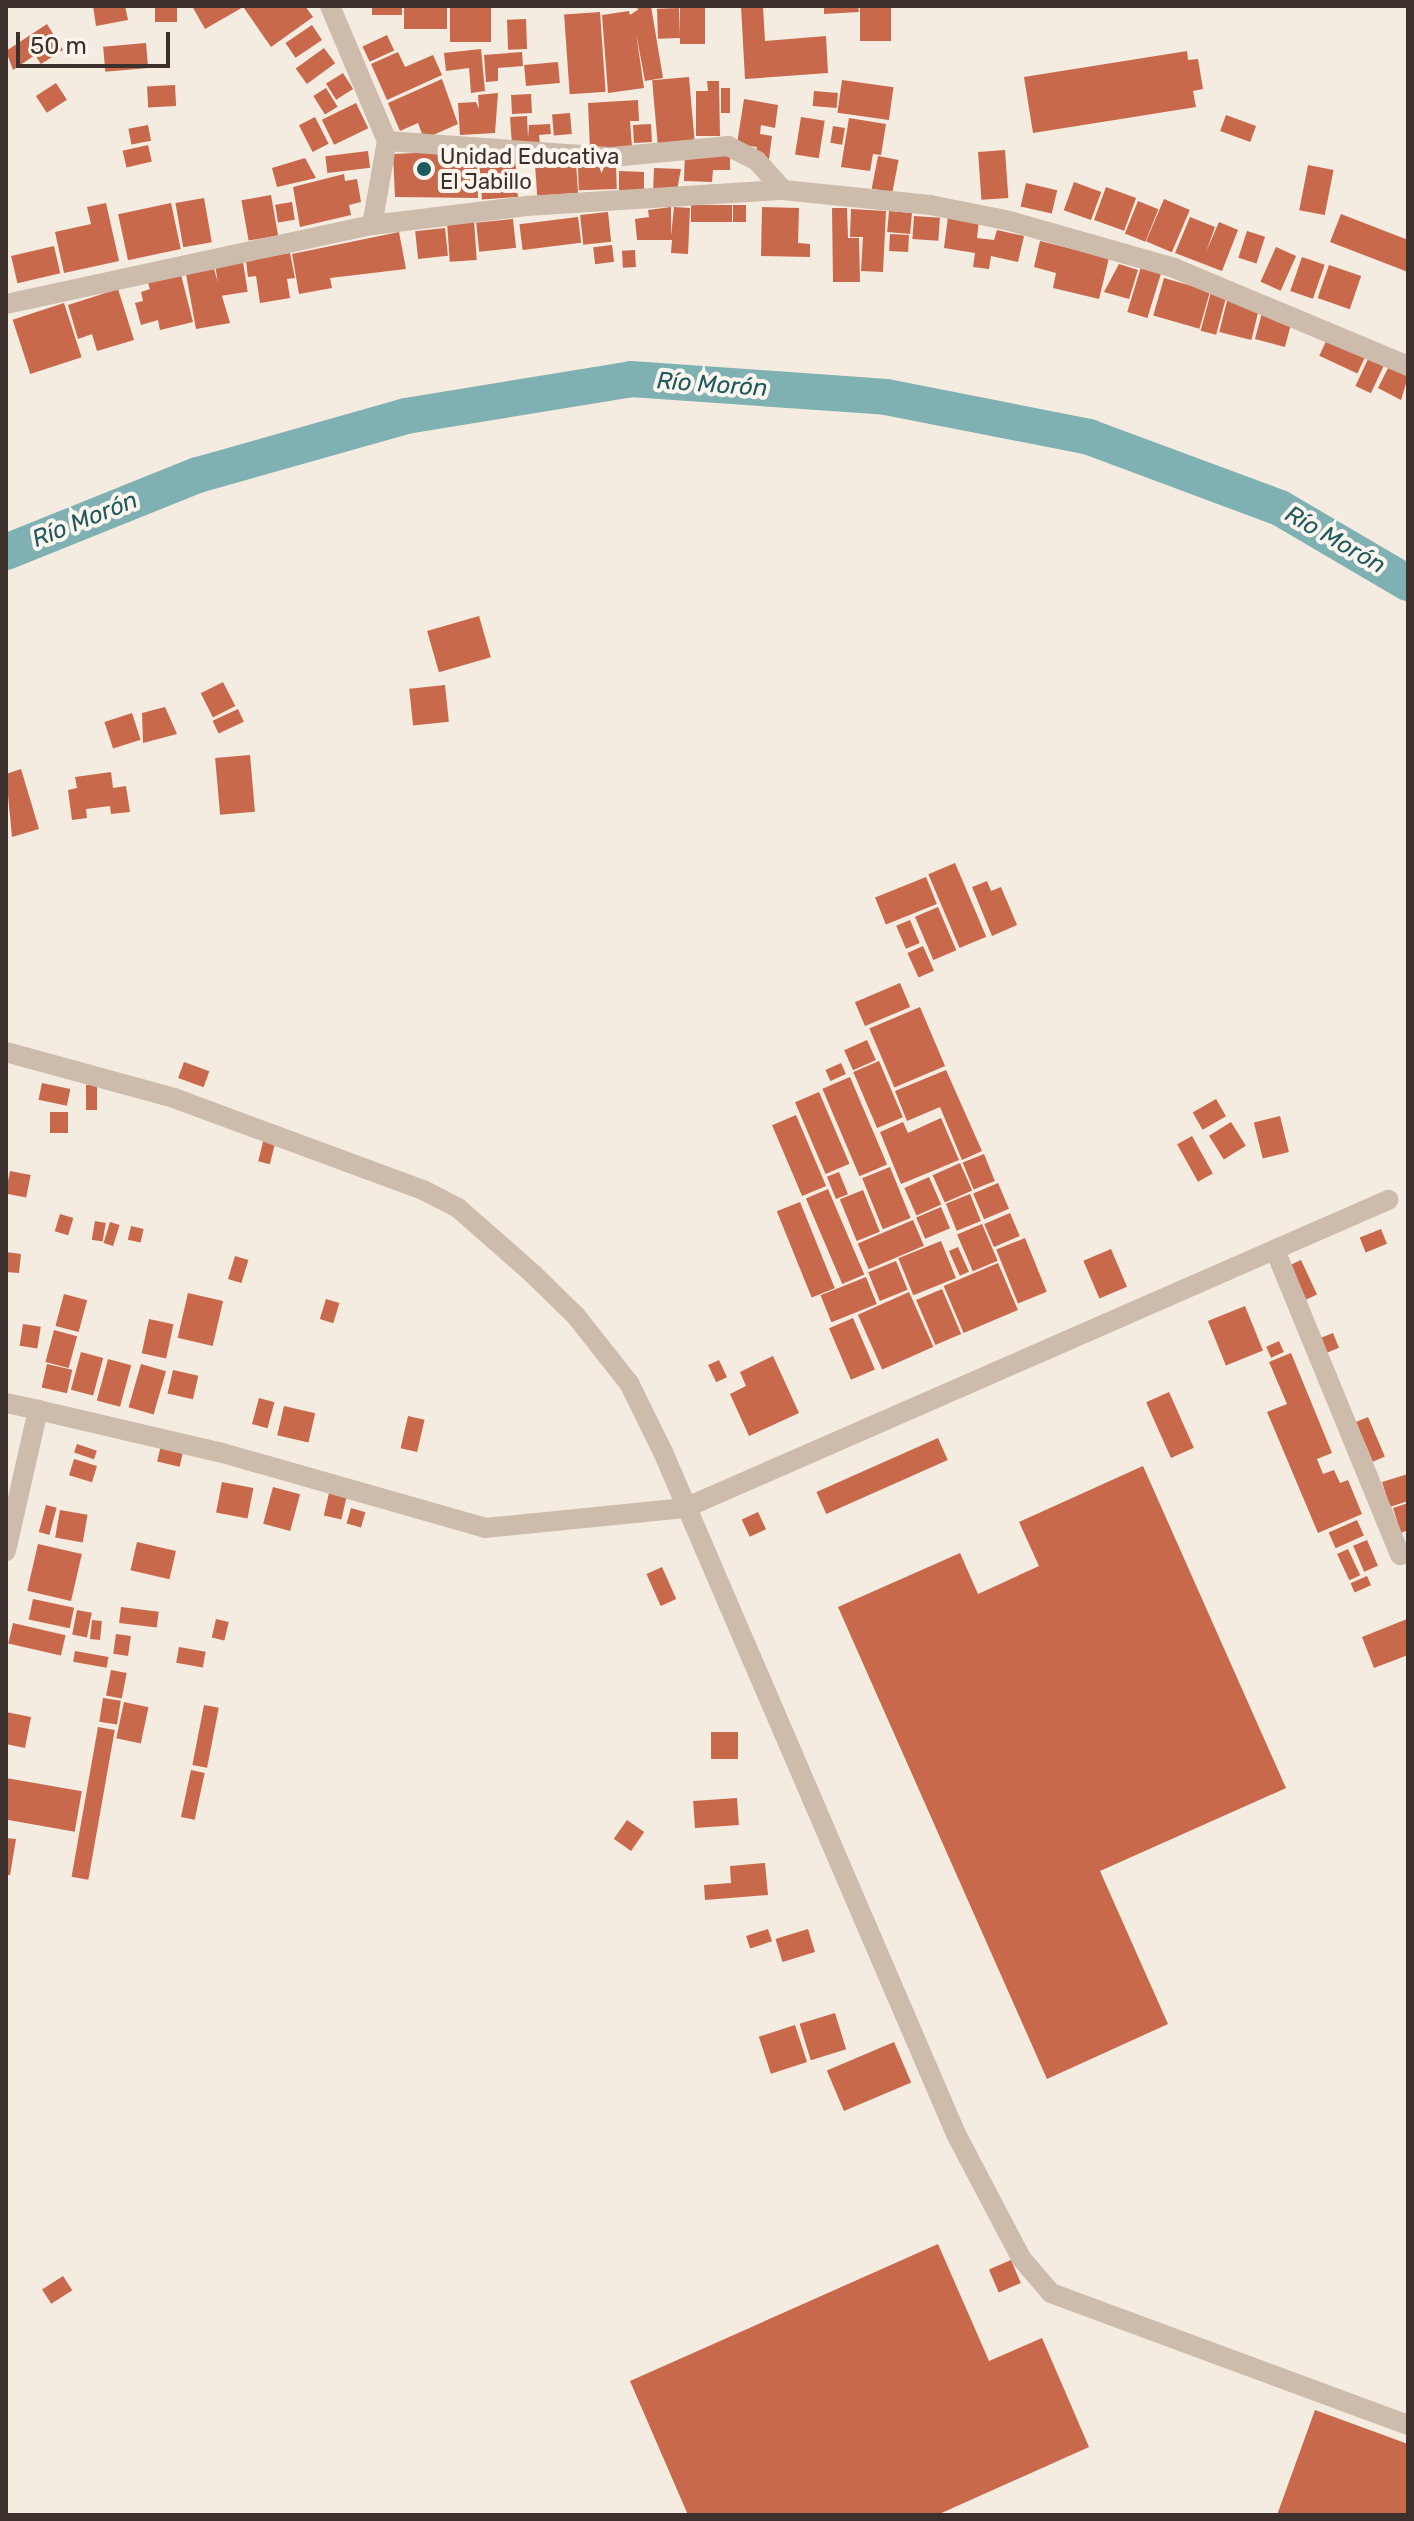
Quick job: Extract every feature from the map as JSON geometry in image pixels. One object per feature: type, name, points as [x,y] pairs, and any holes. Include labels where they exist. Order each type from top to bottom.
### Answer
[{"type":"street","points":[[330,6],[387,141],[372,225]]},
{"type":"street","points":[[387,141],[612,157],[728,146],[757,161],[783,190]]},
{"type":"street","points":[[6,304],[372,225],[526,206],[783,190],[930,205],[1006,220],[1174,268],[1408,366]]},
{"type":"street","points":[[6,1052],[174,1098],[374,1170],[458,1208],[576,1316],[629,1383],[956,2134],[1021,2258],[1051,2293],[1408,2425]]},
{"type":"street","points":[[6,1403],[219,1452],[485,1528],[685,1508],[1388,1200]]},
{"type":"street","points":[[1275,1250],[1400,1555]]},
{"type":"street","points":[[6,1551],[38,1410]]},
{"type":"building","points":[[93,6],[125,6],[128,20],[96,26]]},
{"type":"building","points":[[155,6],[177,6],[177,22],[155,22]]},
{"type":"building","points":[[192,6],[245,6],[205,29]]},
{"type":"building","points":[[305,6],[313,17],[271,47],[244,8]]},
{"type":"building","points":[[372,6],[402,6],[402,15],[372,15]]},
{"type":"building","points":[[404,6],[447,6],[447,29],[404,29]]},
{"type":"building","points":[[450,6],[491,6],[491,42],[450,42]]},
{"type":"building","points":[[630,6],[651,6],[663,78],[645,81],[636,33],[644,88],[608,93],[602,15],[629,11],[630,15],[639,9]]},
{"type":"building","points":[[680,6],[705,6],[705,44],[680,44]]},
{"type":"building","points":[[741,6],[763,6],[765,41],[826,36],[828,73],[745,79]]},
{"type":"building","points":[[824,6],[858,6],[859,12],[824,14]]},
{"type":"building","points":[[860,6],[891,6],[891,41],[860,41]]},
{"type":"building","points":[[679,8],[680,38],[658,39],[657,9]]},
{"type":"building","points":[[600,12],[606,92],[570,94],[564,15]]},
{"type":"building","points":[[526,19],[527,49],[508,50],[507,20]]},
{"type":"building","points":[[47,24],[63,50],[41,64],[35,55],[13,70],[6,51]]},
{"type":"building","points":[[312,25],[322,40],[296,58],[285,43]]},
{"type":"building","points":[[387,35],[394,50],[370,62],[363,46]]},
{"type":"building","points":[[146,43],[148,68],[105,72],[103,47]]},
{"type":"building","points":[[324,48],[335,63],[307,84],[296,69]]},
{"type":"building","points":[[481,49],[485,91],[471,93],[469,68],[446,71],[444,53]]},
{"type":"building","points":[[1187,51],[1188,60],[1198,59],[1203,89],[1193,91],[1196,107],[1033,133],[1024,77]]},
{"type":"building","points":[[398,52],[405,67],[433,55],[442,75],[387,100],[371,64]]},
{"type":"building","points":[[522,52],[523,66],[498,68],[498,81],[486,82],[484,55]]},
{"type":"building","points":[[558,62],[560,83],[526,86],[524,65]]},
{"type":"building","points":[[343,73],[353,89],[336,100],[326,84]]},
{"type":"building","points":[[689,77],[695,145],[658,148],[652,80]]},
{"type":"building","points":[[442,79],[458,124],[424,139],[418,123],[400,131],[388,103]]},
{"type":"building","points":[[842,80],[893,87],[889,120],[837,113]]},
{"type":"building","points":[[707,81],[719,81],[720,136],[696,136],[696,91],[708,91]]},
{"type":"building","points":[[56,83],[67,100],[47,113],[36,96]]},
{"type":"building","points":[[175,85],[176,106],[148,107],[147,86]]},
{"type":"building","points":[[326,88],[338,107],[325,115],[313,96]]},
{"type":"building","points":[[721,88],[730,88],[730,113],[721,113]]},
{"type":"building","points":[[814,91],[838,93],[837,108],[813,106]]},
{"type":"building","points":[[498,93],[495,133],[460,135],[458,103],[476,102],[479,109],[478,95]]},
{"type":"building","points":[[531,94],[532,113],[512,114],[511,95]]},
{"type":"building","points":[[744,99],[778,105],[775,128],[761,125],[760,134],[772,136],[769,159],[755,156],[757,147],[737,144]]},
{"type":"building","points":[[638,100],[639,121],[630,121],[632,147],[590,149],[588,103]]},
{"type":"building","points":[[356,103],[368,128],[334,145],[322,120]]},
{"type":"building","points":[[570,113],[572,134],[554,135],[552,115]]},
{"type":"building","points":[[1226,115],[1256,126],[1250,142],[1220,131]]},
{"type":"building","points":[[527,116],[528,138],[529,125],[550,124],[551,134],[539,135],[540,145],[512,145],[510,117]]},
{"type":"building","points":[[315,117],[329,144],[313,152],[299,125]]},
{"type":"building","points":[[801,117],[825,121],[819,158],[795,155]]},
{"type":"building","points":[[849,118],[886,124],[881,155],[873,154],[870,171],[841,167]]},
{"type":"building","points":[[651,124],[652,142],[634,143],[633,125]]},
{"type":"building","points":[[148,125],[151,141],[131,145],[128,129]]},
{"type":"building","points":[[833,126],[845,128],[842,145],[830,143]]},
{"type":"building","points":[[148,145],[152,162],[126,167],[123,151]]},
{"type":"building","points":[[1005,150],[1008,198],[981,200],[978,152]]},
{"type":"building","points":[[368,151],[370,168],[327,173],[325,156]]},
{"type":"building","points":[[458,151],[458,156],[477,156],[478,198],[395,197],[393,154]]},
{"type":"building","points":[[685,152],[730,155],[730,170],[713,170],[712,182],[684,181]]},
{"type":"building","points":[[515,156],[518,197],[482,199],[479,159]]},
{"type":"building","points":[[878,156],[899,160],[892,192],[872,188]]},
{"type":"building","points":[[305,158],[316,178],[277,187],[272,168]]},
{"type":"building","points":[[576,163],[578,193],[537,196],[535,166]]},
{"type":"building","points":[[1308,165],[1334,170],[1325,215],[1299,210]]},
{"type":"building","points":[[616,166],[617,189],[579,190],[578,167]]},
{"type":"building","points":[[654,168],[681,169],[676,195],[653,194]]},
{"type":"building","points":[[619,171],[644,172],[644,197],[619,190]]},
{"type":"building","points":[[344,174],[345,181],[357,179],[361,202],[349,205],[351,215],[300,227],[293,187]]},
{"type":"building","points":[[1074,182],[1101,192],[1091,220],[1064,210]]},
{"type":"building","points":[[1026,183],[1057,190],[1052,214],[1021,206]]},
{"type":"building","points":[[1106,187],[1136,198],[1124,231],[1094,220]]},
{"type":"building","points":[[271,195],[278,235],[249,241],[241,200]]},
{"type":"building","points":[[204,198],[212,242],[183,247],[175,203]]},
{"type":"building","points":[[1164,199],[1190,210],[1172,252],[1146,241]]},
{"type":"building","points":[[1138,201],[1158,209],[1145,242],[1125,233]]},
{"type":"building","points":[[292,202],[295,220],[278,222],[275,205]]},
{"type":"building","points":[[106,203],[119,261],[64,273],[55,232],[91,224],[87,207]]},
{"type":"building","points":[[171,203],[181,249],[128,260],[118,214]]},
{"type":"building","points":[[691,205],[732,205],[732,222],[691,222]]},
{"type":"building","points":[[691,205],[732,205],[732,222],[691,222]]},
{"type":"building","points":[[671,207],[671,236],[674,207],[690,208],[688,254],[671,253],[672,240],[637,240],[635,219],[649,217],[648,210]]},
{"type":"building","points":[[762,207],[799,208],[798,243],[810,244],[810,257],[761,256]]},
{"type":"building","points":[[832,208],[847,208],[848,238],[859,238],[860,282],[833,282]]},
{"type":"building","points":[[851,209],[886,211],[883,272],[861,271],[863,237],[850,237]]},
{"type":"building","points":[[889,211],[912,213],[910,234],[887,232]]},
{"type":"building","points":[[608,212],[611,242],[583,245],[580,215]]},
{"type":"building","points":[[1341,214],[1408,240],[1408,272],[1330,242]]},
{"type":"building","points":[[914,216],[940,218],[938,241],[912,239]]},
{"type":"building","points":[[578,217],[581,243],[523,250],[519,224]]},
{"type":"building","points":[[948,217],[979,221],[977,238],[994,240],[997,230],[1024,236],[1018,262],[991,256],[989,269],[973,267],[975,253],[944,248]]},
{"type":"building","points":[[1190,217],[1215,227],[1206,252],[1219,222],[1238,230],[1222,271],[1175,253]]},
{"type":"building","points":[[513,219],[516,248],[479,252],[476,223]]},
{"type":"building","points":[[474,221],[477,260],[450,262],[447,223]]},
{"type":"building","points":[[445,228],[448,256],[418,259],[415,231]]},
{"type":"building","points":[[1247,231],[1265,237],[1256,264],[1238,258]]},
{"type":"building","points":[[399,232],[406,269],[330,278],[332,288],[299,294],[292,254]]},
{"type":"building","points":[[890,234],[909,235],[908,252],[889,251]]},
{"type":"building","points":[[1040,241],[1109,258],[1099,299],[1053,288],[1056,273],[1034,267]]},
{"type":"building","points":[[612,245],[614,262],[595,264],[593,247]]},
{"type":"building","points":[[54,246],[60,273],[17,283],[11,256]]},
{"type":"building","points":[[1276,247],[1296,256],[1281,291],[1261,282]]},
{"type":"building","points":[[635,250],[636,267],[623,268],[622,251]]},
{"type":"building","points":[[290,253],[295,278],[287,279],[290,298],[260,303],[256,276],[248,277],[246,261]]},
{"type":"building","points":[[1302,257],[1325,265],[1313,299],[1290,291]]},
{"type":"building","points":[[243,262],[248,292],[220,296],[215,266]]},
{"type":"building","points":[[1119,264],[1138,270],[1129,299],[1104,292]]},
{"type":"building","points":[[1329,265],[1361,276],[1350,309],[1318,298]]},
{"type":"building","points":[[1141,267],[1161,273],[1147,318],[1127,312]]},
{"type":"building","points":[[214,269],[230,323],[196,329],[186,274]]},
{"type":"building","points":[[180,271],[193,322],[160,330],[158,320],[141,325],[135,303],[143,301],[141,292],[150,289],[147,280]]},
{"type":"building","points":[[1164,278],[1210,291],[1199,329],[1153,315]]},
{"type":"building","points":[[118,289],[134,340],[97,351],[92,334],[78,339],[68,305]]},
{"type":"building","points":[[1211,292],[1226,296],[1216,335],[1201,331]]},
{"type":"building","points":[[1228,297],[1260,305],[1251,340],[1219,332]]},
{"type":"building","points":[[64,303],[82,357],[30,374],[13,320]]},
{"type":"building","points":[[1263,309],[1293,317],[1285,347],[1255,339]]},
{"type":"building","points":[[1329,335],[1367,353],[1357,374],[1319,356]]},
{"type":"building","points":[[1369,357],[1384,364],[1371,393],[1355,386]]},
{"type":"building","points":[[1389,366],[1408,377],[1401,400],[1378,388]]},
{"type":"building","points":[[479,616],[491,657],[439,672],[427,631]]},
{"type":"building","points":[[223,682],[235,706],[213,717],[201,693]]},
{"type":"building","points":[[445,685],[449,722],[413,726],[409,689]]},
{"type":"building","points":[[165,707],[177,734],[143,743],[142,713]]},
{"type":"building","points":[[238,709],[244,722],[219,734],[213,721]]},
{"type":"building","points":[[132,713],[141,740],[113,749],[104,722]]},
{"type":"building","points":[[250,755],[255,812],[220,815],[215,758]]},
{"type":"building","points":[[21,769],[39,829],[12,837],[6,774]]},
{"type":"building","points":[[111,772],[113,788],[126,786],[130,812],[111,814],[110,806],[86,809],[87,818],[72,820],[68,790],[77,788],[75,777]]},
{"type":"building","points":[[955,863],[986,937],[960,948],[928,874]]},
{"type":"building","points":[[926,877],[937,904],[886,924],[875,898]]},
{"type":"building","points":[[987,881],[991,891],[1001,887],[1017,925],[992,936],[972,887]]},
{"type":"building","points":[[938,907],[956,950],[933,960],[915,917]]},
{"type":"building","points":[[910,920],[920,943],[906,949],[896,926]]},
{"type":"building","points":[[923,946],[934,971],[918,978],[907,953]]},
{"type":"building","points":[[900,983],[910,1007],[865,1026],[855,1002]]},
{"type":"building","points":[[920,1007],[945,1066],[894,1087],[869,1028]]},
{"type":"building","points":[[867,1040],[876,1060],[853,1070],[844,1050]]},
{"type":"building","points":[[879,1061],[903,1117],[877,1128],[853,1072]]},
{"type":"building","points":[[184,1062],[209,1071],[204,1087],[178,1078]]},
{"type":"building","points":[[841,1063],[846,1074],[830,1081],[825,1070]]},
{"type":"building","points":[[946,1070],[982,1151],[962,1160],[940,1107],[907,1121],[895,1091]]},
{"type":"building","points":[[850,1077],[887,1164],[860,1176],[822,1089]]},
{"type":"building","points":[[42,1083],[70,1089],[67,1106],[38,1100]]},
{"type":"building","points":[[86,1085],[97,1085],[97,1110],[86,1110]]},
{"type":"building","points":[[819,1092],[849,1164],[826,1174],[795,1102]]},
{"type":"building","points":[[1216,1099],[1226,1116],[1203,1130],[1193,1112]]},
{"type":"building","points":[[50,1112],[68,1112],[68,1133],[50,1133]]},
{"type":"building","points":[[796,1115],[826,1186],[802,1196],[772,1125]]},
{"type":"building","points":[[1280,1116],[1289,1152],[1263,1158],[1254,1123]]},
{"type":"building","points":[[941,1118],[959,1160],[901,1184],[880,1132],[903,1122],[908,1133]]},
{"type":"building","points":[[1231,1122],[1246,1146],[1224,1160],[1209,1136]]},
{"type":"building","points":[[1192,1136],[1213,1174],[1198,1182],[1177,1144]]},
{"type":"building","points":[[264,1138],[276,1141],[270,1164],[258,1161]]},
{"type":"building","points":[[984,1154],[995,1181],[974,1190],[963,1163]]},
{"type":"building","points":[[960,1163],[972,1190],[945,1203],[933,1175]]},
{"type":"building","points":[[890,1167],[911,1218],[883,1229],[862,1178]]},
{"type":"building","points":[[10,1171],[31,1175],[26,1198],[6,1194]]},
{"type":"building","points":[[839,1172],[848,1194],[836,1199],[827,1177]]},
{"type":"building","points":[[929,1177],[941,1204],[917,1215],[904,1188]]},
{"type":"building","points":[[998,1183],[1009,1209],[984,1219],[973,1194]]},
{"type":"building","points":[[828,1189],[864,1275],[842,1284],[806,1198]]},
{"type":"building","points":[[863,1190],[880,1232],[857,1241],[840,1199]]},
{"type":"building","points":[[970,1194],[981,1221],[957,1231],[946,1204]]},
{"type":"building","points":[[800,1202],[835,1288],[812,1298],[777,1211]]},
{"type":"building","points":[[941,1207],[950,1228],[925,1239],[916,1218]]},
{"type":"building","points":[[1010,1213],[1020,1236],[994,1247],[984,1224]]},
{"type":"building","points":[[60,1214],[73,1218],[68,1235],[55,1231]]},
{"type":"building","points":[[913,1220],[924,1246],[869,1269],[858,1243]]},
{"type":"building","points":[[95,1221],[106,1223],[103,1242],[92,1240]]},
{"type":"building","points":[[110,1222],[120,1225],[113,1246],[104,1243]]},
{"type":"building","points":[[982,1224],[998,1261],[973,1271],[957,1235]]},
{"type":"building","points":[[131,1226],[144,1229],[141,1243],[128,1240]]},
{"type":"building","points":[[1381,1229],[1387,1244],[1366,1252],[1360,1238]]},
{"type":"building","points":[[1025,1238],[1047,1292],[1018,1303],[996,1250]]},
{"type":"building","points":[[941,1241],[956,1278],[913,1295],[898,1258]]},
{"type":"building","points":[[958,1247],[969,1272],[960,1276],[949,1251]]},
{"type":"building","points":[[1111,1249],[1127,1287],[1099,1298],[1083,1261]]},
{"type":"building","points":[[6,1252],[21,1254],[19,1273],[6,1272]]},
{"type":"building","points":[[235,1256],[248,1260],[241,1283],[228,1279]]},
{"type":"building","points":[[1301,1260],[1317,1294],[1306,1300],[1290,1265]]},
{"type":"building","points":[[896,1261],[908,1290],[880,1301],[868,1272]]},
{"type":"building","points":[[998,1263],[1018,1310],[964,1333],[944,1286]]},
{"type":"building","points":[[866,1277],[877,1304],[831,1322],[821,1295]]},
{"type":"building","points":[[942,1289],[961,1334],[935,1345],[916,1300]]},
{"type":"building","points":[[909,1292],[933,1347],[882,1370],[858,1315]]},
{"type":"building","points":[[188,1293],[223,1301],[213,1346],[178,1338]]},
{"type":"building","points":[[64,1294],[87,1300],[79,1332],[55,1326]]},
{"type":"building","points":[[326,1299],[339,1303],[333,1323],[320,1319]]},
{"type":"building","points":[[1245,1306],[1263,1351],[1226,1365],[1208,1321]]},
{"type":"building","points":[[853,1318],[875,1370],[851,1380],[829,1328]]},
{"type":"building","points":[[149,1319],[173,1324],[166,1358],[142,1353]]},
{"type":"building","points":[[23,1324],[41,1327],[37,1349],[20,1346]]},
{"type":"building","points":[[54,1330],[77,1336],[69,1368],[45,1362]]},
{"type":"building","points":[[1333,1333],[1339,1348],[1321,1355],[1315,1340]]},
{"type":"building","points":[[1279,1341],[1284,1352],[1271,1358],[1266,1347]]},
{"type":"building","points":[[81,1352],[103,1358],[93,1396],[71,1390]]},
{"type":"building","points":[[1291,1353],[1332,1453],[1317,1459],[1323,1474],[1334,1470],[1340,1483],[1348,1480],[1362,1514],[1318,1533],[1267,1412],[1287,1404],[1269,1362]]},
{"type":"building","points":[[773,1356],[799,1413],[749,1436],[730,1394],[746,1386],[740,1372]]},
{"type":"building","points":[[108,1359],[131,1365],[120,1407],[97,1401]]},
{"type":"building","points":[[719,1360],[727,1377],[716,1382],[708,1365]]},
{"type":"building","points":[[47,1364],[72,1370],[67,1393],[42,1387]]},
{"type":"building","points":[[141,1364],[166,1371],[154,1414],[129,1407]]},
{"type":"building","points":[[173,1370],[198,1376],[193,1399],[168,1393]]},
{"type":"building","points":[[1169,1392],[1194,1448],[1171,1458],[1146,1402]]},
{"type":"building","points":[[259,1398],[274,1402],[267,1428],[252,1424]]},
{"type":"building","points":[[284,1406],[315,1413],[308,1442],[277,1435]]},
{"type":"building","points":[[408,1416],[425,1420],[417,1452],[401,1448]]},
{"type":"building","points":[[1368,1417],[1385,1457],[1373,1462],[1356,1422]]},
{"type":"building","points":[[938,1438],[948,1460],[826,1514],[816,1492]]},
{"type":"building","points":[[77,1444],[97,1451],[94,1459],[74,1453]]},
{"type":"building","points":[[161,1445],[183,1450],[180,1467],[157,1462]]},
{"type":"building","points":[[74,1459],[97,1466],[92,1482],[69,1475]]},
{"type":"building","points":[[1143,1466],[1286,1788],[1100,1871],[1168,2024],[1047,2079],[838,1607],[960,1553],[978,1594],[1039,1566],[1019,1522]]},
{"type":"building","points":[[1408,1474],[1408,1501],[1390,1507],[1382,1482]]},
{"type":"building","points":[[222,1482],[253,1488],[247,1519],[216,1512]]},
{"type":"building","points":[[273,1487],[300,1494],[290,1531],[263,1524]]},
{"type":"building","points":[[329,1493],[347,1497],[341,1519],[324,1515]]},
{"type":"building","points":[[1408,1503],[1408,1530],[1401,1533],[1393,1508]]},
{"type":"building","points":[[46,1505],[57,1508],[49,1535],[39,1532]]},
{"type":"building","points":[[351,1508],[365,1512],[361,1528],[347,1523]]},
{"type":"building","points":[[60,1510],[88,1515],[83,1542],[55,1538]]},
{"type":"building","points":[[758,1512],[766,1529],[750,1537],[742,1520]]},
{"type":"building","points":[[1357,1520],[1364,1536],[1336,1548],[1329,1533]]},
{"type":"building","points":[[1367,1540],[1378,1566],[1364,1572],[1353,1546]]},
{"type":"building","points":[[137,1542],[176,1551],[169,1579],[130,1570]]},
{"type":"building","points":[[38,1544],[82,1554],[71,1601],[27,1591]]},
{"type":"building","points":[[1348,1549],[1360,1575],[1349,1580],[1337,1554]]},
{"type":"building","points":[[662,1567],[676,1599],[661,1606],[646,1574]]},
{"type":"building","points":[[1367,1576],[1371,1585],[1355,1592],[1351,1583]]},
{"type":"building","points":[[33,1599],[74,1608],[70,1628],[29,1620]]},
{"type":"building","points":[[121,1607],[159,1612],[157,1628],[119,1623]]},
{"type":"building","points":[[77,1610],[92,1613],[87,1637],[72,1635]]},
{"type":"building","points":[[216,1619],[229,1622],[224,1640],[212,1638]]},
{"type":"building","points":[[1407,1619],[1408,1655],[1374,1668],[1362,1637]]},
{"type":"building","points":[[92,1620],[102,1621],[100,1640],[90,1639]]},
{"type":"building","points":[[13,1623],[66,1635],[61,1656],[8,1643]]},
{"type":"building","points":[[116,1634],[131,1636],[128,1656],[113,1654]]},
{"type":"building","points":[[179,1647],[206,1652],[203,1667],[176,1663]]},
{"type":"building","points":[[75,1651],[108,1657],[107,1668],[73,1662]]},
{"type":"building","points":[[111,1670],[127,1673],[122,1699],[106,1696]]},
{"type":"building","points":[[103,1698],[121,1701],[117,1725],[99,1722]]},
{"type":"building","points":[[124,1702],[148,1707],[141,1743],[116,1738]]},
{"type":"building","points":[[204,1705],[219,1708],[207,1768],[192,1765]]},
{"type":"building","points":[[6,1712],[31,1717],[25,1748],[6,1744]]},
{"type":"building","points":[[98,1727],[115,1730],[88,1880],[72,1877]]},
{"type":"building","points":[[711,1732],[738,1732],[738,1759],[711,1759]]},
{"type":"building","points":[[191,1770],[205,1773],[195,1820],[181,1817]]},
{"type":"building","points":[[6,1778],[82,1791],[75,1832],[6,1820]]},
{"type":"building","points":[[737,1798],[739,1825],[695,1828],[693,1801]]},
{"type":"building","points":[[627,1820],[644,1832],[631,1851],[614,1839]]},
{"type":"building","points":[[6,1838],[16,1839],[10,1875],[6,1875]]},
{"type":"building","points":[[765,1863],[768,1895],[705,1900],[704,1885],[731,1883],[730,1866]]},
{"type":"building","points":[[768,1929],[772,1941],[750,1948],[746,1936]]},
{"type":"building","points":[[808,1929],[815,1952],[783,1962],[775,1939]]},
{"type":"building","points":[[835,2013],[846,2049],[811,2060],[800,2024]]},
{"type":"building","points":[[795,2025],[807,2062],[771,2074],[759,2037]]},
{"type":"building","points":[[894,2042],[911,2083],[844,2111],[827,2071]]},
{"type":"building","points":[[938,2244],[989,2361],[1042,2338],[1089,2447],[937,2515],[688,2515],[630,2381]]},
{"type":"building","points":[[1011,2260],[1021,2283],[999,2292],[989,2269]]},
{"type":"building","points":[[63,2276],[72,2290],[51,2304],[42,2290]]},
{"type":"building","points":[[1315,2410],[1408,2444],[1408,2515],[1277,2515]]},
{"type":"waterway","name":"Río Morón","points":[[6,552],[198,475],[406,416],[631,379],[886,397],[1089,437],[1280,508],[1408,583]]},
{"type":"place","name":"Unidad Educativa El Jabillo","points":[[424,169]]}]
